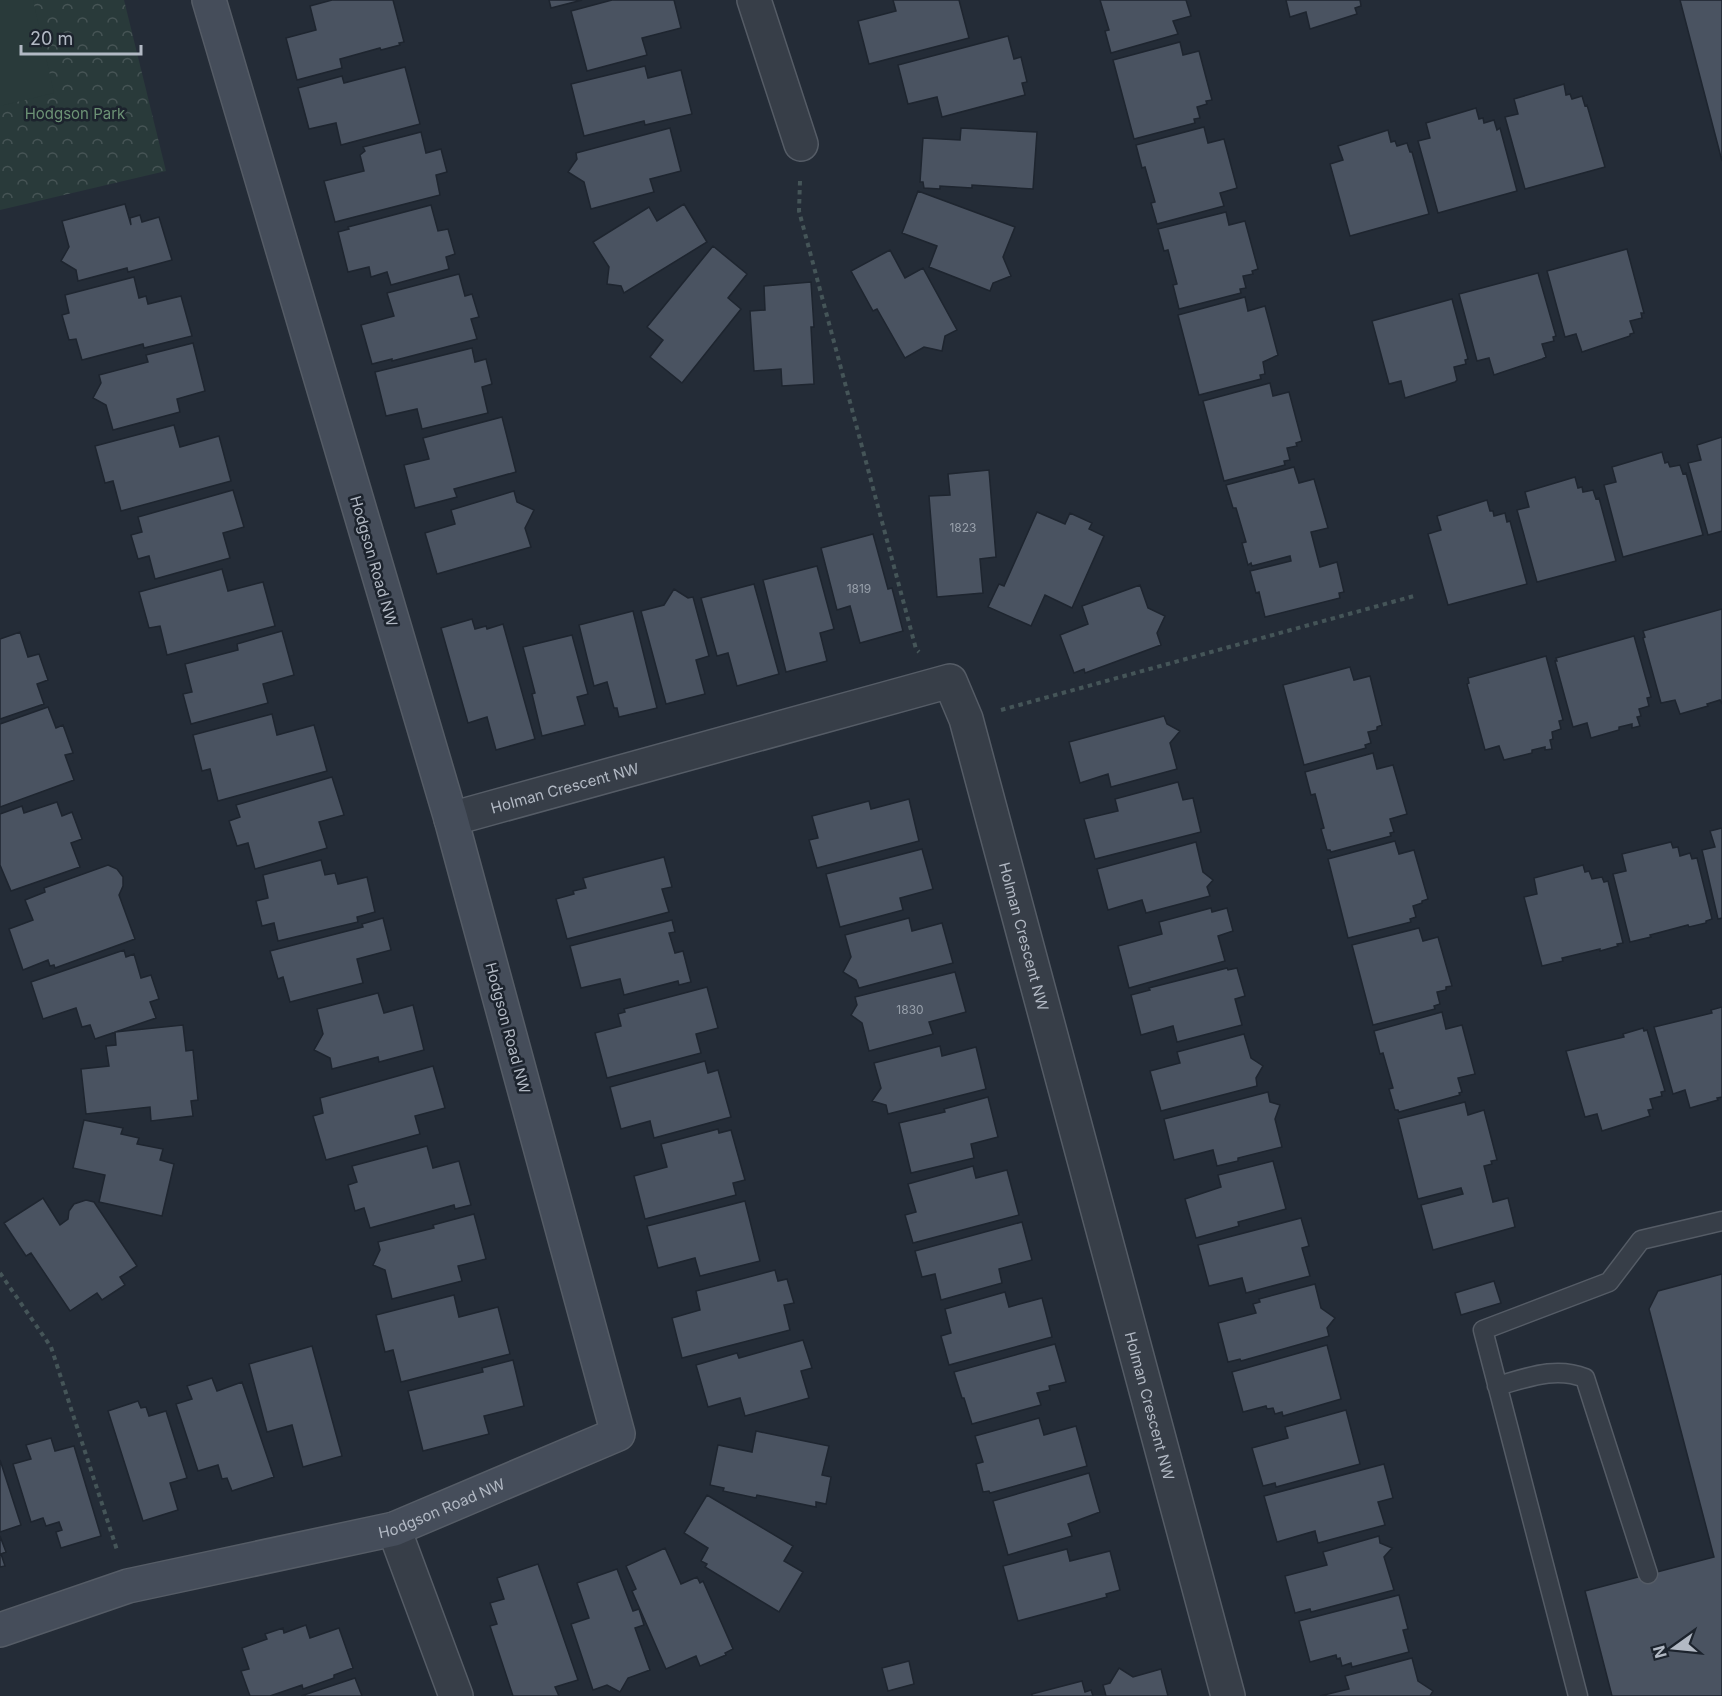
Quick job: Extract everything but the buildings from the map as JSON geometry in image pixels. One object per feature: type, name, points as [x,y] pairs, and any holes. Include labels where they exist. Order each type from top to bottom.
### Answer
[{"type":"street","name":"Hodgson Road NW","points":[[0,1630],[128,1586],[394,1528],[618,1434],[451,819],[209,0]]},
{"type":"street","points":[[754,0],[801,144]]},
{"type":"street","name":"Holman Crescent NW","points":[[451,819],[950,681],[966,719],[1228,1696]]},
{"type":"street","points":[[394,1528],[456,1696]]},
{"type":"lane","points":[[1578,1696],[1483,1330],[1609,1282],[1641,1240],[1722,1221]]},
{"type":"lane","points":[[1497,1386],[1552,1372],[1570,1372],[1585,1378],[1648,1574]]},
{"type":"path","points":[[801,144],[799,211],[916,649],[950,681]]},
{"type":"path","points":[[966,719],[1414,596]]},
{"type":"path","points":[[0,1273],[51,1347],[128,1586]]},
{"type":"green space","name":"Hodgson Park","points":[[0,0],[124,0],[166,171],[0,210]]},
{"type":"green space","points":[[0,0],[33,0],[54,93],[0,106]]}]
